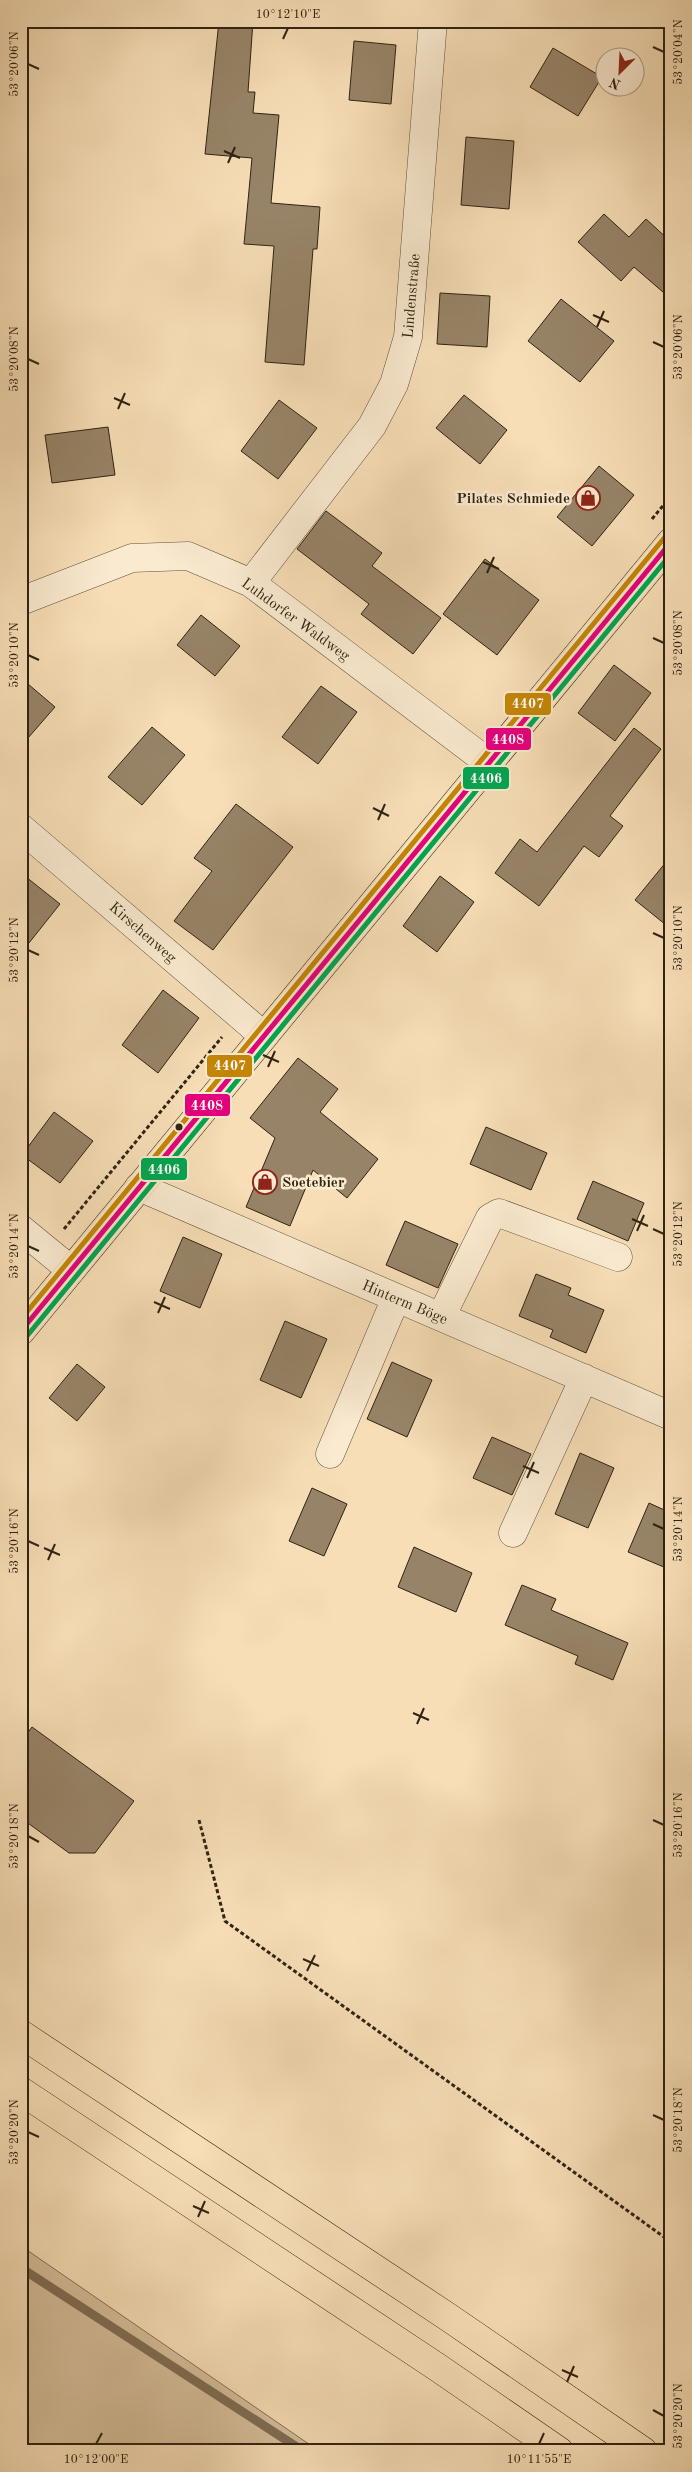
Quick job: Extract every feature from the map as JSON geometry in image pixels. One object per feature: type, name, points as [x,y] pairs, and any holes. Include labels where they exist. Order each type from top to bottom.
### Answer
[{"type":"main road","points":[[21,1331],[671,542]]},
{"type":"main road","points":[[21,2034],[448,2317],[643,2451]]},
{"type":"main road","points":[[21,2090],[438,2367],[558,2451]]},
{"type":"street","name":"Lindenstraße","points":[[251,583],[372,426],[394,384],[408,338],[433,21]]},
{"type":"street","name":"Luhdorfer Waldweg","points":[[21,601],[132,558],[188,556],[251,583],[489,763]]},
{"type":"street","name":"Kirschenweg","points":[[21,828],[264,1036]]},
{"type":"street","name":"Hinterm Böge","points":[[139,1187],[671,1416]]},
{"type":"street","points":[[440,1317],[490,1218],[499,1213],[618,1257]]},
{"type":"street","points":[[21,1229],[71,1270]]},
{"type":"street","points":[[330,1454],[396,1298]]},
{"type":"street","points":[[513,1534],[584,1378]]},
{"type":"path","points":[[199,1820],[225,1920],[671,2242]]},
{"type":"shaded area","points":[[21,2246],[319,2451],[21,2451]]},
{"type":"building","points":[[219,21],[253,21],[248,92],[255,92],[253,113],[279,115],[271,203],[320,207],[317,249],[313,249],[304,365],[265,362],[274,246],[244,244],[252,158],[205,154]]},
{"type":"building","points":[[354,41],[396,45],[391,104],[349,100]]},
{"type":"building","points":[[553,48],[594,72],[594,90],[578,116],[530,87]]},
{"type":"building","points":[[466,137],[514,141],[509,209],[461,205]]},
{"type":"building","points":[[604,214],[629,237],[646,219],[671,242],[671,299],[634,267],[621,281],[578,242]]},
{"type":"building","points":[[440,293],[490,296],[487,347],[437,344]]},
{"type":"building","points":[[561,299],[614,341],[580,382],[528,341]]},
{"type":"building","points":[[464,395],[507,430],[480,464],[436,428]]},
{"type":"building","points":[[279,400],[317,428],[278,479],[241,451]]},
{"type":"building","points":[[108,427],[115,475],[52,483],[45,435]]},
{"type":"building","points":[[599,466],[634,495],[592,546],[557,517]]},
{"type":"building","points":[[326,511],[382,553],[372,566],[441,618],[413,654],[361,614],[369,604],[297,549]]},
{"type":"building","points":[[485,559],[539,600],[497,655],[443,614]]},
{"type":"building","points":[[201,615],[240,646],[215,676],[177,645]]},
{"type":"building","points":[[614,665],[651,693],[615,741],[578,713]]},
{"type":"building","points":[[21,678],[55,707],[21,746]]},
{"type":"building","points":[[321,686],[357,712],[318,764],[282,737]]},
{"type":"building","points":[[152,727],[185,755],[142,805],[108,777]]},
{"type":"building","points":[[634,728],[661,749],[610,816],[623,826],[599,857],[584,846],[539,906],[495,873],[520,839],[537,852]]},
{"type":"building","points":[[236,804],[293,847],[213,950],[174,921],[212,871],[194,858]]},
{"type":"building","points":[[671,856],[671,929],[635,900]]},
{"type":"building","points":[[21,873],[60,904],[21,953]]},
{"type":"building","points":[[440,876],[474,902],[437,952],[403,926]]},
{"type":"building","points":[[163,990],[199,1018],[158,1073],[122,1045]]},
{"type":"building","points":[[298,1058],[338,1089],[320,1112],[378,1159],[347,1198],[313,1170],[290,1226],[246,1207],[275,1138],[250,1118]]},
{"type":"building","points":[[54,1112],[93,1141],[60,1183],[22,1155]]},
{"type":"building","points":[[486,1127],[547,1153],[531,1190],[470,1164]]},
{"type":"building","points":[[593,1181],[644,1203],[628,1241],[577,1219]]},
{"type":"building","points":[[405,1221],[458,1244],[438,1288],[386,1265]]},
{"type":"building","points":[[183,1237],[222,1254],[200,1308],[160,1291]]},
{"type":"building","points":[[536,1274],[571,1288],[568,1295],[604,1310],[586,1353],[550,1337],[553,1330],[519,1316]]},
{"type":"building","points":[[285,1321],[327,1339],[301,1398],[260,1380]]},
{"type":"building","points":[[392,1362],[432,1380],[407,1437],[367,1419]]},
{"type":"building","points":[[77,1364],[105,1387],[77,1421],[49,1398]]},
{"type":"building","points":[[492,1437],[531,1454],[512,1495],[473,1478]]},
{"type":"building","points":[[580,1453],[614,1468],[588,1528],[555,1514]]},
{"type":"building","points":[[312,1488],[347,1504],[324,1556],[289,1541]]},
{"type":"building","points":[[649,1503],[671,1513],[671,1570],[628,1552]]},
{"type":"building","points":[[414,1547],[472,1573],[456,1612],[398,1587]]},
{"type":"building","points":[[522,1585],[556,1599],[551,1610],[628,1643],[613,1680],[575,1664],[578,1656],[505,1625]]},
{"type":"building","points":[[32,1727],[134,1801],[95,1853],[69,1853],[21,1818],[21,1742]]},
{"type":"waterway","points":[[21,2268],[303,2451]]},
{"type":"transit line","name":"4407","points":[[21,1319],[665,537]]},
{"type":"transit line","name":"4408","points":[[21,1331],[671,542]]},
{"type":"transit line","name":"4406","points":[[27,1336],[671,554]]},
{"type":"place","name":"Pilates Schmiede","points":[[588,498]]},
{"type":"place","name":"Soetebier","points":[[265,1182]]}]
